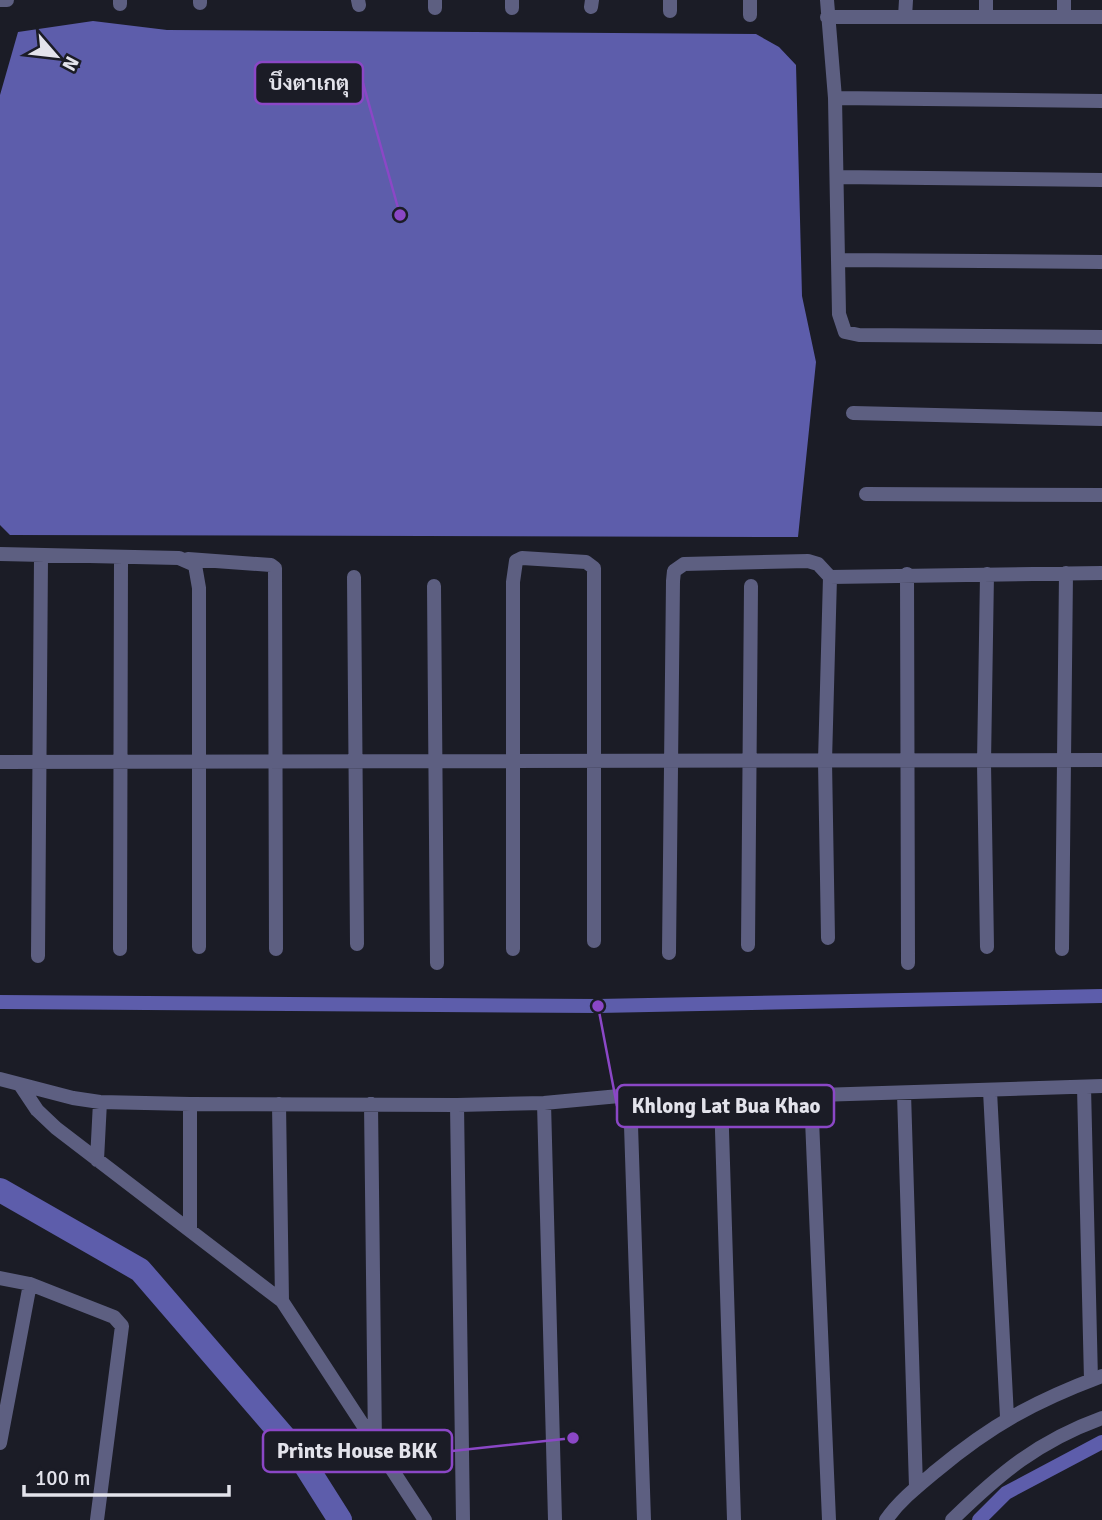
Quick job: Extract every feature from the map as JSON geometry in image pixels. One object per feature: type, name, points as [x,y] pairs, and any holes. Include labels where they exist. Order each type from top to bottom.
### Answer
[{"type":"street","points":[[0,0],[7,0]]},
{"type":"street","points":[[827,0],[835,99],[841,327],[851,335],[1102,337]]},
{"type":"street","points":[[905,17],[906,0]]},
{"type":"street","points":[[986,0],[986,18]]},
{"type":"street","points":[[1064,0],[1064,17]]},
{"type":"street","points":[[827,17],[1102,17]]},
{"type":"street","points":[[835,99],[1102,101]]},
{"type":"street","points":[[837,177],[1102,180]]},
{"type":"street","points":[[840,260],[1102,262]]},
{"type":"street","points":[[853,413],[1102,419]]},
{"type":"street","points":[[866,494],[1102,495]]},
{"type":"street","points":[[0,554],[188,559],[271,565],[275,568],[276,948]]},
{"type":"street","points":[[38,956],[41,557]]},
{"type":"street","points":[[120,949],[121,557]]},
{"type":"street","points":[[513,949],[513,568],[516,561],[522,558],[586,562],[594,568],[594,941]]},
{"type":"street","points":[[188,559],[195,565],[198,579],[199,947]]},
{"type":"street","points":[[668,953],[673,581],[677,566],[684,564],[808,561],[818,564],[830,577],[825,761],[828,938]]},
{"type":"street","points":[[1062,949],[1066,573]]},
{"type":"street","points":[[830,577],[1102,573]]},
{"type":"street","points":[[907,574],[908,963]]},
{"type":"street","points":[[986,574],[984,763],[988,947]]},
{"type":"street","points":[[354,577],[356,944]]},
{"type":"street","points":[[434,586],[437,963]]},
{"type":"street","points":[[748,945],[751,586]]},
{"type":"street","points":[[0,762],[121,764],[514,760],[984,763],[1102,760]]},
{"type":"street","points":[[0,1079],[21,1086],[100,1102],[190,1104],[457,1105],[544,1103],[630,1095],[721,1098],[1102,1086]]},
{"type":"street","points":[[21,1086],[37,1110],[55,1128],[282,1301],[425,1520]]},
{"type":"street","points":[[886,1520],[916,1488],[975,1438],[1007,1417],[1097,1378],[1084,1087]]},
{"type":"street","points":[[990,1091],[1007,1417]]},
{"type":"street","points":[[904,1093],[916,1488]]},
{"type":"street","points":[[630,1095],[644,1520]]},
{"type":"street","points":[[811,1096],[829,1520]]},
{"type":"street","points":[[721,1098],[734,1520]]},
{"type":"street","points":[[97,1160],[100,1102]]},
{"type":"street","points":[[544,1103],[555,1520]]},
{"type":"street","points":[[190,1104],[190,1230]]},
{"type":"street","points":[[279,1104],[282,1301]]},
{"type":"street","points":[[371,1104],[375,1447]]},
{"type":"street","points":[[457,1105],[463,1520]]},
{"type":"street","points":[[0,1278],[30,1284],[114,1317],[122,1326],[97,1520]]},
{"type":"street","points":[[0,1443],[30,1284]]},
{"type":"street","points":[[952,1520],[1009,1467],[1080,1426],[1102,1418]]},
{"type":"shaded area","points":[[93,21],[167,30],[756,34],[779,47],[796,65],[802,296],[816,362],[798,537],[10,535],[0,525],[0,95],[18,32]]},
{"type":"waterway","points":[[0,1002],[598,1006],[1102,996]]},
{"type":"waterway","points":[[0,1190],[140,1270],[297,1452],[340,1520]]},
{"type":"waterway","points":[[979,1520],[1006,1493],[1102,1442]]},
{"type":"place","name":"บึงตาเกตุ","points":[[400,215]]},
{"type":"place","name":"Khlong Lat Bua Khao","points":[[598,1006]]},
{"type":"place","name":"Prints House BKK","points":[[573,1438]]}]
